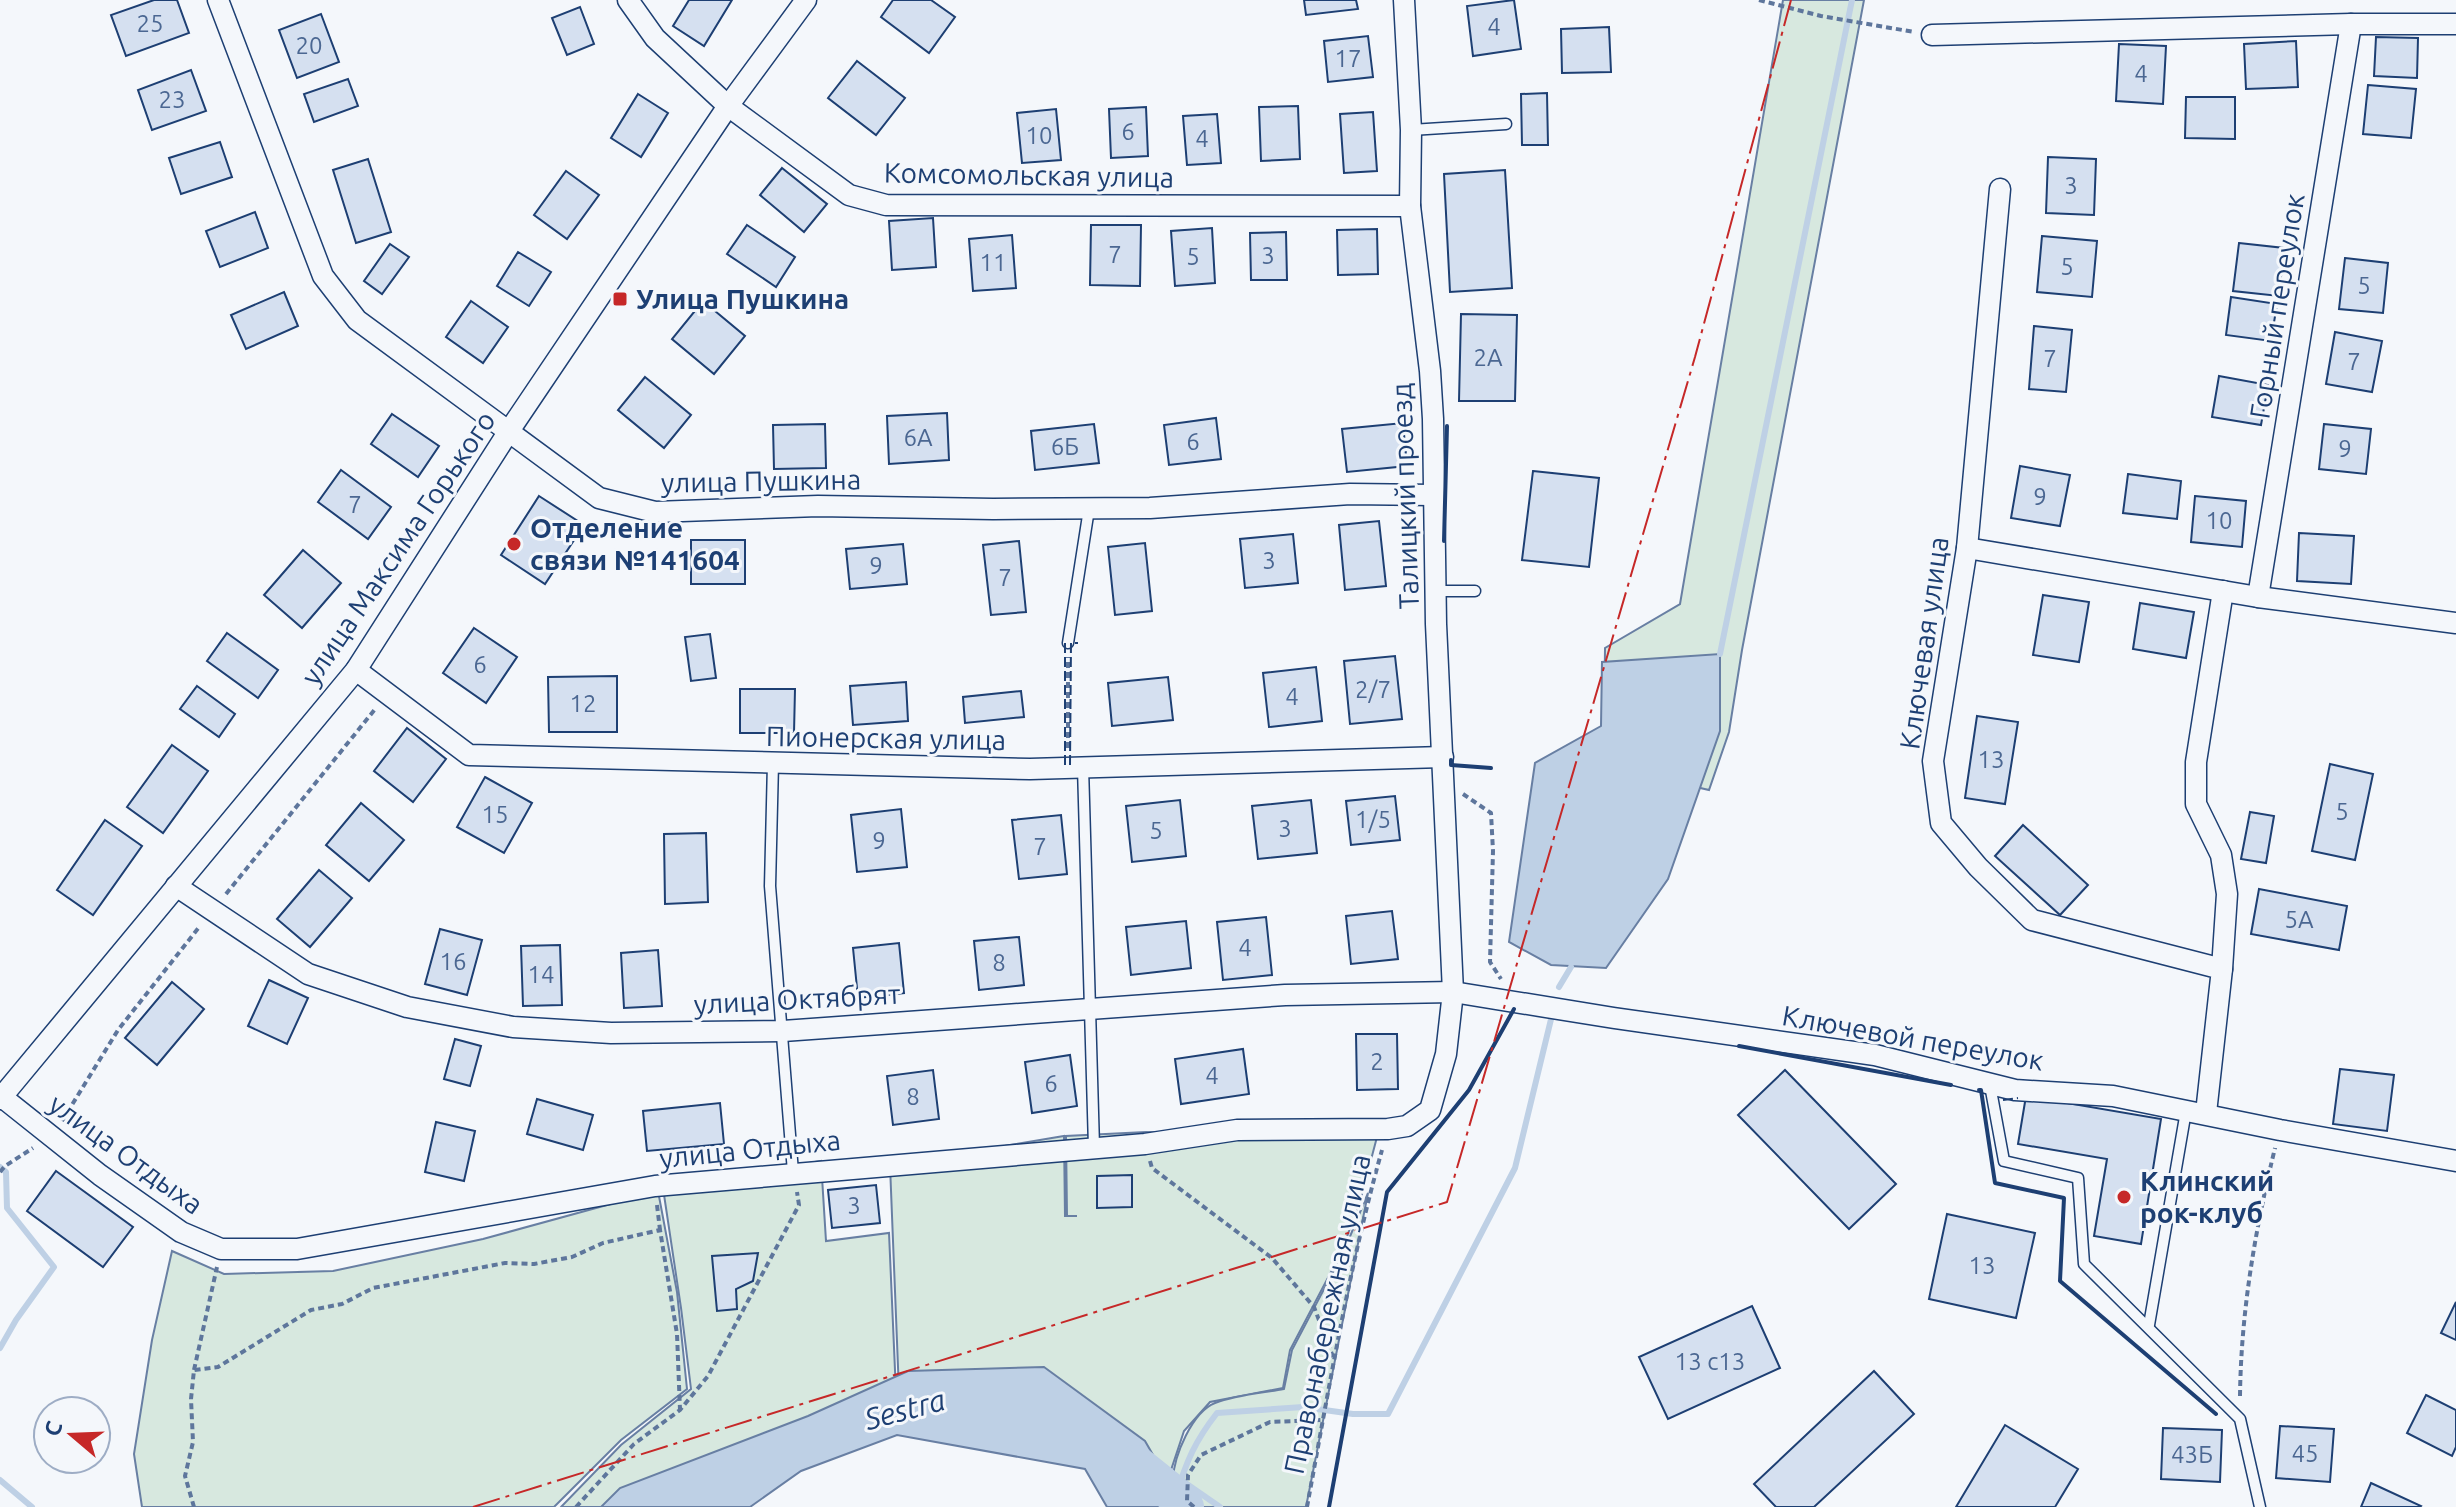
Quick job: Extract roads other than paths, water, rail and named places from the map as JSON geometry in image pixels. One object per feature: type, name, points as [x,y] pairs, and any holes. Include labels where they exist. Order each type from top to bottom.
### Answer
[{"type":"street","name":"улица Пушкина","points":[[218,0],[323,276],[357,320],[599,498],[655,512],[818,506],[1150,508],[1350,494],[1433,495]]},
{"type":"street","name":"Комсомольская улица","points":[[628,0],[655,38],[728,106],[849,195],[886,205],[1410,206]]},
{"type":"street","name":"улица Максима Горького","points":[[1,1098],[356,670],[509,431],[728,106],[806,0]]},
{"type":"street","name":"Талицкий проезд","points":[[1404,0],[1411,130],[1410,206],[1430,371],[1453,992]]},
{"type":"street","name":"Горный переулок","points":[[2258,597],[2351,24]]},
{"type":"street","points":[[1932,35],[2456,24]]},
{"type":"street","name":"Ключевая улица","points":[[2000,189],[1967,548],[1933,761],[1941,823],[1978,867],[2032,920],[2222,969]]},
{"type":"street","points":[[1967,548],[2258,597],[2456,623]]},
{"type":"street","points":[[2196,1112],[2222,969],[2227,894],[2221,855],[2196,804],[2196,762],[2223,591]]},
{"type":"street","name":"Пионерская улица","points":[[356,670],[469,755],[1076,768],[1443,757]]},
{"type":"street","name":"улица Октябрят","points":[[176,886],[308,974],[407,1007],[527,1028],[611,1033],[783,1031],[1285,995],[1453,992]]},
{"type":"street","name":"Ключевой переулок","points":[[1453,992],[1875,1055],[2015,1090],[2113,1096],[2456,1161]]},
{"type":"street","name":"улица Отдыха","points":[[1,1098],[100,1175],[181,1232],[221,1249],[297,1249],[655,1186],[1145,1144],[1237,1130],[1388,1129],[1407,1126],[1430,1110],[1446,1054],[1453,992]]},
{"type":"lane","points":[[1411,130],[1506,124]]},
{"type":"lane","points":[[1068,643],[1089,509]]},
{"type":"lane","points":[[1436,591],[1475,591]]},
{"type":"lane","points":[[773,763],[770,886],[793,1172]]},
{"type":"lane","points":[[1076,768],[1090,1011],[1094,1147]]},
{"type":"lane","points":[[1990,1085],[2004,1161],[2078,1178],[2084,1264],[2149,1325],[2240,1419],[2260,1507]]},
{"type":"lane","points":[[2149,1325],[2196,1112]]},
{"type":"water","points":[[1720,654],[1720,731],[1668,879],[1606,968],[1551,965],[1509,942],[1535,763],[1601,726],[1602,662]]},
{"type":"water","points":[[1044,1367],[1145,1441],[1183,1507],[1107,1507],[1085,1469],[897,1435],[801,1471],[750,1507],[601,1507],[620,1488],[808,1416],[908,1371]]},
{"type":"waterway","points":[[1720,654],[1852,0]]},
{"type":"waterway","points":[[1559,987],[1571,967]]},
{"type":"waterway","points":[[1176,1496],[1192,1452],[1217,1413],[1303,1407],[1353,1414],[1388,1414],[1515,1168],[1553,1011]]},
{"type":"waterway","points":[[0,1167],[6,1172],[7,1208],[54,1267],[0,1348]]},
{"type":"waterway","name":"Sestra","points":[[1136,1464],[1185,1507]]},
{"type":"waterway","points":[[0,1480],[32,1507]]},
{"type":"waterway","points":[[1181,1480],[1220,1507]]},
{"type":"place","name":"Улица Пушкина","points":[[620,299]]},
{"type":"place","name":"Отделение связи №141604","points":[[514,544]]},
{"type":"place","name":"Клинский рок-клуб","points":[[2124,1197]]}]
